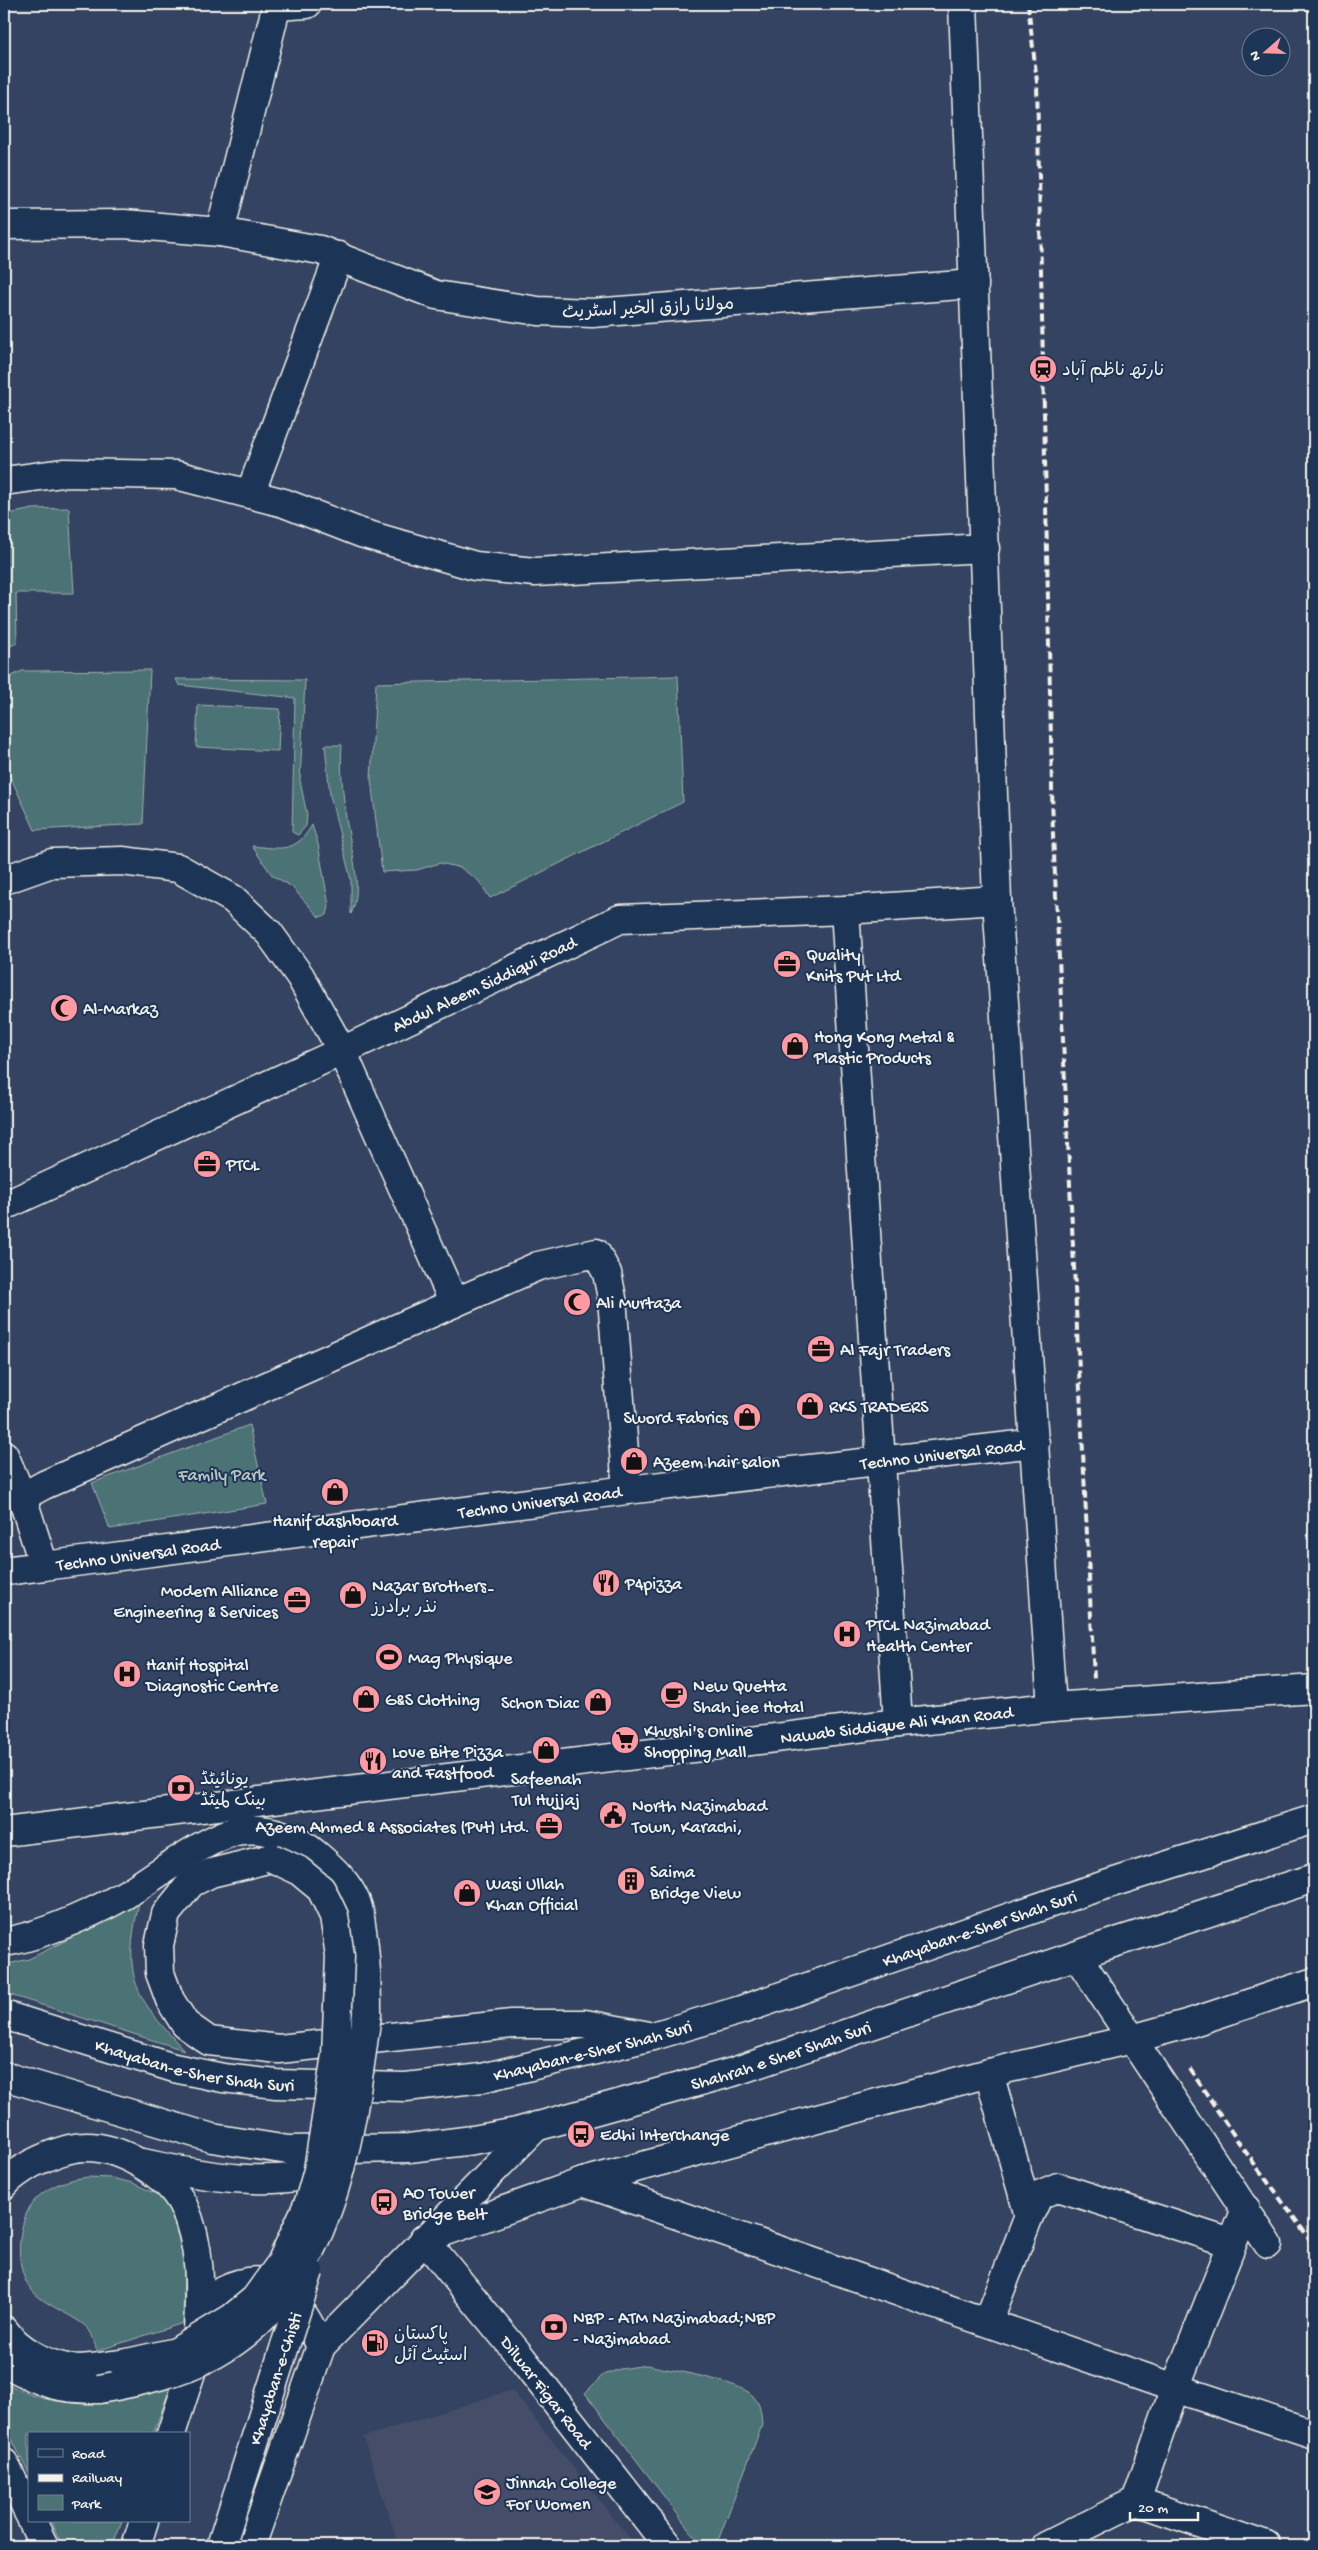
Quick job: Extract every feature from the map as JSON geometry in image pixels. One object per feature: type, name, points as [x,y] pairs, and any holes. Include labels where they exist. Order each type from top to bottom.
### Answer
[{"type":"street","points":[[220,232],[277,5],[307,4]]},
{"type":"street","points":[[963,4],[997,900],[1052,1708]]},
{"type":"street","name":"مولانا رازق الخیر اسٹریٹ","points":[[4,225],[124,224],[220,232],[320,250],[436,295],[538,311],[592,313],[974,284]]},
{"type":"street","points":[[250,494],[339,256]]},
{"type":"street","points":[[4,481],[62,473],[176,475],[284,502],[361,533],[475,566],[535,572],[985,548]]},
{"type":"street","points":[[4,880],[52,863],[122,861],[178,868],[233,899],[269,933],[300,976],[342,1051],[454,1303]]},
{"type":"street","name":"Abdul Aleem Siddiqui Road","points":[[4,1206],[342,1051],[620,919],[845,910],[997,900]]},
{"type":"street","points":[[845,910],[898,1723]]},
{"type":"street","points":[[22,1497],[44,1485],[538,1266],[596,1253],[607,1272],[612,1298],[627,1490]]},
{"type":"street","name":"Techno Universal Road","points":[[4,1572],[627,1490],[1035,1443]]},
{"type":"street","points":[[4,1456],[22,1497],[44,1566]]},
{"type":"street","name":"Nawab Siddique Ali Khan Road","points":[[4,1832],[898,1723],[1052,1708],[1314,1689]]},
{"type":"street","name":"Khayaban-e-Sher Shah Suri","points":[[4,2015],[174,2068],[222,2078],[276,2084],[406,2086],[482,2078],[654,2036],[742,2010],[1168,1865],[1314,1819]]},
{"type":"street","points":[[4,1942],[17,1940],[55,1926],[115,1900],[159,1871],[212,1842],[240,1830],[272,1832],[302,1842],[340,1875],[357,1903],[367,1960],[367,2014],[354,2115],[328,2210],[293,2283],[239,2338],[215,2354],[194,2364],[143,2382],[99,2389],[68,2389],[38,2381],[4,2362]]},
{"type":"street","points":[[4,2330],[10,2338],[39,2359],[69,2369],[123,2364],[176,2352],[232,2318],[255,2299],[282,2263],[309,2202],[318,2170],[336,2055],[340,1956],[334,1916],[321,1889],[298,1870],[272,1858],[211,1873],[191,1883],[166,1914],[159,1945],[160,1973],[170,2000],[185,2024],[209,2040],[280,2049],[391,2036],[530,2024],[585,2024],[654,2036]]},
{"type":"street","name":"Shahrah e Sher Shah Suri","points":[[372,2149],[473,2140],[537,2126],[733,2072],[1314,1878]]},
{"type":"street","points":[[1077,1956],[1268,2244]]},
{"type":"street","points":[[424,2239],[583,2182],[989,2073],[1132,2039],[1190,2023],[1314,1982]]},
{"type":"street","points":[[989,2073],[1029,2216]]},
{"type":"street","points":[[4,2076],[212,2138],[288,2150],[372,2149]]},
{"type":"street","points":[[251,2546],[321,2346],[537,2126]]},
{"type":"street","points":[[4,2185],[26,2167],[48,2155],[85,2146],[114,2152],[141,2163],[186,2172],[248,2179],[325,2171],[372,2149]]},
{"type":"street","points":[[141,2163],[164,2182],[182,2204],[196,2239],[200,2274],[197,2354]]},
{"type":"street","points":[[583,2182],[1175,2388],[1314,2434]]},
{"type":"street","points":[[988,2322],[1039,2195],[1058,2187],[1231,2243]]},
{"type":"street","points":[[1046,2546],[1136,2501],[1175,2388],[1246,2209]]},
{"type":"street","name":"Khayaban-e-Chisti","points":[[221,2546],[328,2210]]},
{"type":"street","name":"Dilwar Figar Road","points":[[424,2239],[516,2352],[668,2546]]},
{"type":"street","points":[[172,2432],[197,2354],[221,2291],[236,2283],[254,2281],[277,2287],[293,2298],[321,2346]]},
{"type":"street","points":[[4,2463],[28,2512]]},
{"type":"street","points":[[1136,2501],[1266,2546]]},
{"type":"street","points":[[32,2522],[44,2546]]},
{"type":"street","points":[[136,2546],[144,2522]]},
{"type":"shaded area","name":"Jinnah College For Women","points":[[512,2390],[636,2546],[399,2546],[363,2437]]},
{"type":"green space","points":[[69,508],[74,593],[16,593],[17,643],[4,649],[4,515],[33,509]]},
{"type":"green space","points":[[150,670],[143,824],[35,830],[4,763],[4,680],[22,671]]},
{"type":"green space","points":[[678,676],[683,802],[490,898],[479,881],[461,868],[440,863],[417,870],[382,872],[371,779],[376,683]]},
{"type":"green space","points":[[176,679],[305,680],[300,781],[307,815],[306,826],[298,835],[292,832],[295,698],[179,685]]},
{"type":"green space","points":[[198,705],[280,709],[278,751],[196,747]]},
{"type":"green space","points":[[325,745],[342,745],[344,800],[356,880],[355,904],[351,914],[351,880],[330,795]]},
{"type":"green space","points":[[312,825],[318,844],[329,906],[327,915],[319,917],[292,887],[272,875],[252,846],[280,848],[294,845],[300,841]]},
{"type":"green space","name":"Family Park","points":[[249,1425],[267,1504],[110,1529],[92,1483]]},
{"type":"green space","points":[[139,1903],[132,1950],[136,1984],[143,2000],[153,2015],[184,2050],[4,1993],[4,1965],[29,1959]]},
{"type":"green space","points":[[88,2177],[111,2178],[133,2183],[160,2196],[170,2212],[184,2248],[183,2323],[97,2351],[92,2335],[84,2325],[43,2300],[30,2288],[21,2267],[20,2254],[22,2227],[32,2204],[39,2196],[56,2185]]},
{"type":"green space","points":[[647,2365],[704,2377],[734,2386],[753,2396],[759,2406],[762,2425],[719,2538],[708,2546],[702,2546],[585,2393],[603,2375],[620,2369]]},
{"type":"green space","points":[[4,2381],[23,2391],[43,2398],[64,2402],[86,2403],[129,2398],[171,2386],[154,2432],[28,2432],[28,2472],[4,2423]]},
{"type":"green space","points":[[51,2522],[122,2522],[112,2546],[62,2546]]},
{"type":"railway","points":[[1028,4],[1037,82],[1053,834],[1094,1679]]},
{"type":"railway","points":[[1190,2069],[1237,2140],[1314,2245]]},
{"type":"place","name":"نارتھ ناظم آباد","points":[[1043,369]]},
{"type":"place","name":"Quality Knits Pvt Ltd","points":[[787,964]]},
{"type":"place","name":"Al-Markaz","points":[[64,1008]]},
{"type":"place","name":"Hong Kong Metal & Plastic Products","points":[[795,1046]]},
{"type":"place","name":"PTCL","points":[[207,1164]]},
{"type":"place","name":"Ali Murtaza","points":[[577,1302]]},
{"type":"place","name":"Al Fajr Traders","points":[[821,1349]]},
{"type":"place","name":"RKS TRADERS","points":[[810,1406]]},
{"type":"place","name":"Sword Fabrics","points":[[747,1417]]},
{"type":"place","name":"Azeem hair salon","points":[[634,1461]]},
{"type":"place","name":"Hanif dashboard repair","points":[[335,1492]]},
{"type":"place","name":"P4pizza","points":[[606,1583]]},
{"type":"place","name":"Nazar Brothers۔ نذر برادرز","points":[[353,1595]]},
{"type":"place","name":"Modern Alliance Engineering & Services","points":[[297,1600]]},
{"type":"place","name":"PTCL Nazimabad Health Center","points":[[847,1634]]},
{"type":"place","name":"Mag Physique","points":[[389,1657]]},
{"type":"place","name":"Hanif Hospital Diagnostic Centre","points":[[127,1674]]},
{"type":"place","name":"New Quetta Shah jee Hotal","points":[[674,1695]]},
{"type":"place","name":"G&S Clothing","points":[[366,1699]]},
{"type":"place","name":"Schon Diac","points":[[598,1702]]},
{"type":"place","name":"Khushi's Online Shopping Mall","points":[[625,1740]]},
{"type":"place","name":"Safeenah Tul Hujjaj","points":[[546,1750]]},
{"type":"place","name":"Love Bite Pizza and Fastfood","points":[[373,1761]]},
{"type":"place","name":"یونائیٹڈ بینک لمیٹڈ","points":[[181,1788]]},
{"type":"place","name":"North Nazimabad Town, Karachi,","points":[[613,1815]]},
{"type":"place","name":"Azeem Ahmed & Associates (Pvt) Ltd.","points":[[549,1826]]},
{"type":"place","name":"Saima Bridge View","points":[[631,1881]]},
{"type":"place","name":"Wasi Ullah Khan Official","points":[[467,1893]]},
{"type":"place","name":"Edhi Interchange","points":[[581,2134]]},
{"type":"place","name":"AO Tower Bridge Belt","points":[[384,2202]]},
{"type":"place","name":"NBP - ATM Nazimabad;NBP - Nazimabad","points":[[554,2327]]},
{"type":"place","name":"پاکستان اسٹیٹ آئل","points":[[375,2343]]},
{"type":"place","name":"Jinnah College For Women","points":[[487,2492]]}]
